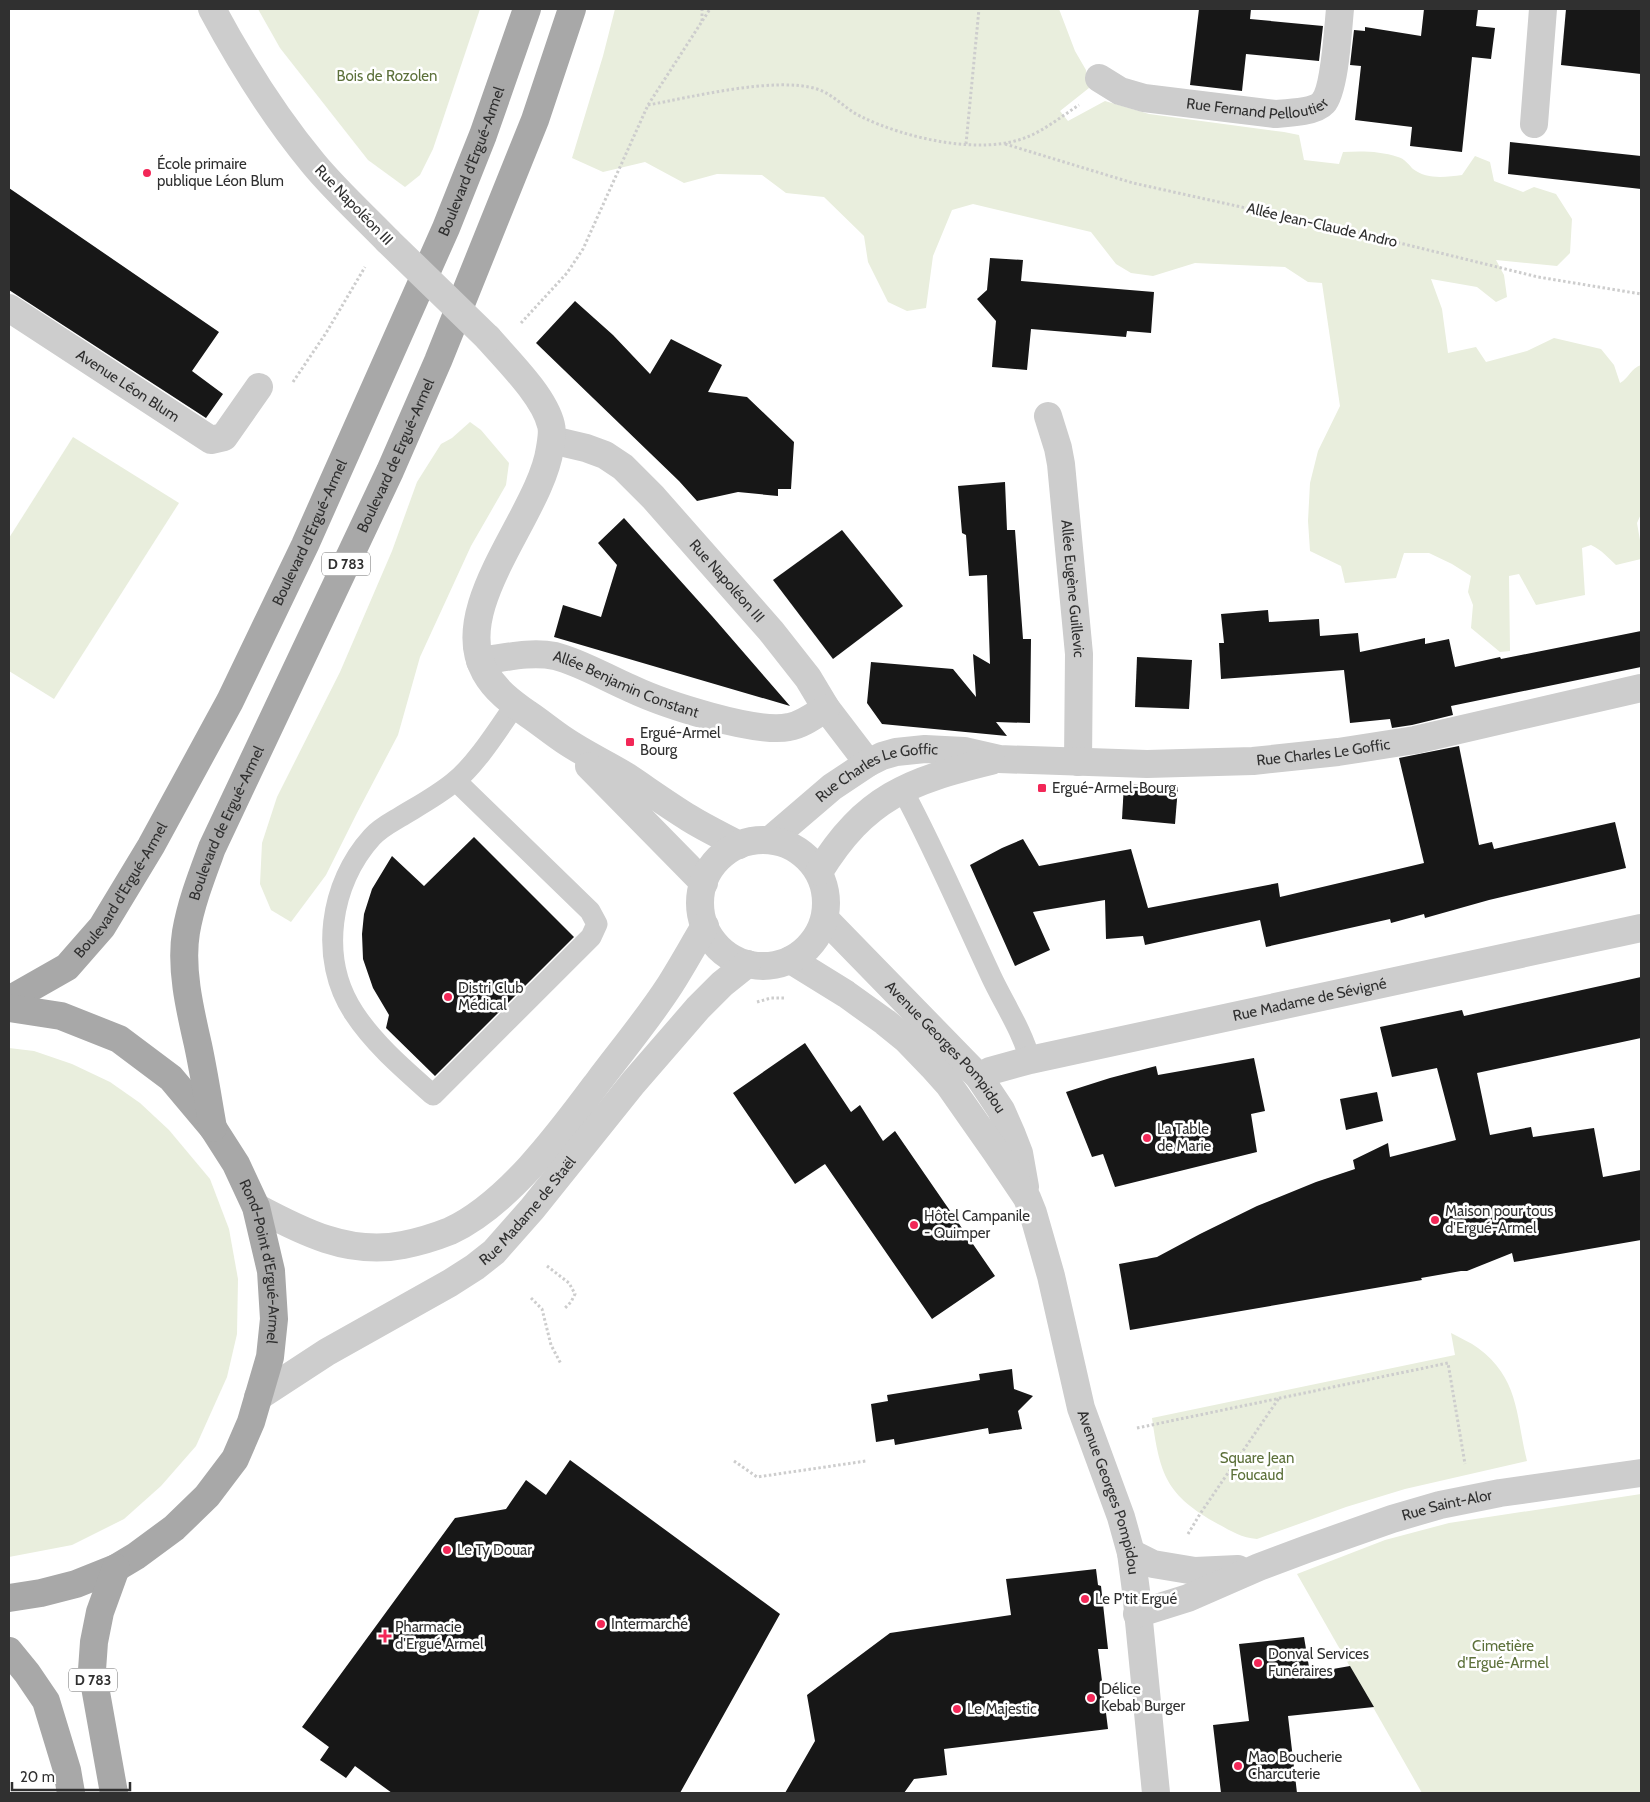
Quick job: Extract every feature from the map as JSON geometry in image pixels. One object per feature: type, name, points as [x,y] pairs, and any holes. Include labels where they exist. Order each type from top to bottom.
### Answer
[{"type":"main road","name":"Boulevard d'Ergué-Armel","points":[[9,1000],[67,967],[102,927],[152,846],[230,702],[305,546],[446,228],[483,135],[527,9]]},
{"type":"main road","name":"Boulevard de Ergué-Armel","points":[[213,1128],[198,1046],[188,1005],[186,933],[195,893],[216,839],[386,480],[434,370],[534,120],[572,9]]},
{"type":"main road","name":"Rond-Point d'Ergué-Armel","points":[[9,1008],[60,1016],[119,1039],[171,1078],[213,1128],[236,1164],[256,1207],[271,1271],[274,1319],[270,1357],[251,1422],[234,1459],[207,1496],[174,1528],[116,1568],[76,1584],[41,1593],[9,1598]]},
{"type":"main road","name":"D 783","points":[[114,1793],[92,1670],[94,1642],[100,1612],[116,1568]]},
{"type":"main road","points":[[9,1651],[46,1701],[67,1770],[71,1793]]},
{"type":"street","name":"Rue Napoléon III","points":[[212,9],[235,51],[291,136],[334,187],[488,338],[524,380],[547,412],[552,427],[552,440],[586,448],[605,455],[623,467],[654,497],[765,624],[808,678],[826,708],[868,763]]},
{"type":"street","name":"Rue Fernand Pelloutier","points":[[1105,81],[1120,91],[1144,98],[1275,114],[1312,108],[1323,104],[1330,91],[1340,9]]},
{"type":"street","points":[[1534,124],[1543,9]]},
{"type":"street","name":"Avenue Léon Blum","points":[[9,308],[211,440],[224,437],[259,387]]},
{"type":"street","name":"Allée Eugène Guillevic","points":[[1048,416],[1061,464],[1079,654],[1078,762]]},
{"type":"street","points":[[552,440],[548,463],[542,479],[491,581],[480,610],[476,640],[480,661],[492,682],[515,705],[566,741],[628,777],[689,818],[739,845]]},
{"type":"street","name":"Allée Benjamin Constant","points":[[480,661],[540,654],[554,656],[571,661],[638,692],[696,712],[776,729],[791,727],[826,708]]},
{"type":"street","name":"Rue Charles Le Goffic","points":[[770,840],[832,787],[868,763],[896,752],[925,749],[964,751],[999,759],[1078,762],[1200,764],[1253,761],[1338,752],[1416,740],[1641,688]]},
{"type":"street","points":[[566,741],[704,883]]},
{"type":"street","name":"Rue Charles Le Goffic","points":[[819,872],[833,849],[863,815],[891,795],[946,772],[999,759]]},
{"type":"street","points":[[754,840],[770,840],[789,846],[806,856],[819,872],[825,889],[827,906],[825,919],[817,936],[808,948],[791,960],[764,966],[747,964],[729,956],[714,943],[705,926],[700,905],[704,883],[711,867],[723,854],[739,845],[754,840]]},
{"type":"street","name":"Avenue Georges Pompidou","points":[[825,919],[979,1077],[1001,1110],[1016,1144],[1023,1170],[1026,1198]]},
{"type":"street","name":"Rue Madame de Staël","points":[[256,1207],[297,1229],[332,1242],[377,1247],[401,1245],[428,1238],[450,1231],[475,1216],[496,1200],[526,1171],[558,1135],[659,1000],[705,926]]},
{"type":"street","name":"Rue Madame de Sévigné","points":[[979,1077],[1004,1066],[1030,1060],[1641,928]]},
{"type":"street","name":"Avenue Georges Pompidou","points":[[791,960],[846,994],[885,1022],[932,1066],[964,1106],[1026,1198],[1042,1241],[1081,1408],[1121,1517],[1131,1553],[1156,1793]]},
{"type":"street","name":"Rue Madame de Staël","points":[[258,1398],[327,1352],[450,1283],[494,1252],[532,1209],[633,1083],[698,1008],[722,984],[747,964]]},
{"type":"street","points":[[932,1066],[979,1077],[964,1106]]},
{"type":"street","name":"Rue Saint-Alor","points":[[1137,1614],[1188,1598],[1259,1567],[1358,1531],[1440,1505],[1500,1493],[1641,1473]]},
{"type":"street","name":"Rue Saint-Alor","points":[[1131,1553],[1153,1564],[1195,1571],[1259,1567]]},
{"type":"lane","points":[[456,781],[590,911],[597,924],[591,937],[432,1095],[392,1057],[353,1012],[336,971],[332,946],[335,910],[349,870],[373,835],[433,798],[456,781],[480,753],[515,705]]},
{"type":"lane","points":[[902,789],[925,833],[998,991],[1026,1044],[1030,1060]]},
{"type":"path","points":[[702,9],[702,21]]},
{"type":"path","points":[[518,326],[567,273],[583,249],[648,105],[710,9]]},
{"type":"path","points":[[966,144],[979,9]]},
{"type":"path","name":"Allée Jean-Claude Andro","points":[[648,105],[726,91],[782,86],[802,87],[816,89],[833,97],[860,117],[892,130],[927,139],[966,144],[1005,144],[1028,137],[1054,122],[1105,81]]},
{"type":"path","name":"Allée Jean-Claude Andro","points":[[1005,144],[1133,183],[1364,234],[1538,277],[1641,294]]},
{"type":"path","points":[[292,384],[326,333],[366,266]]},
{"type":"path","points":[[547,1266],[570,1283],[574,1294],[572,1302],[565,1308]]},
{"type":"path","points":[[531,1298],[542,1309],[551,1345],[561,1364]]},
{"type":"path","points":[[1137,1428],[1448,1363],[1466,1465]]},
{"type":"path","points":[[1189,1530],[1279,1398]]},
{"type":"path","points":[[734,1461],[757,1478],[866,1461]]},
{"type":"green space","name":"Bois de Rozolen","points":[[258,9],[480,9],[433,149],[420,175],[405,187],[368,160],[280,48]]},
{"type":"green space","points":[[615,9],[1059,9],[1075,51],[1086,70],[1089,88],[1060,111],[1068,121],[1105,101],[1149,114],[1299,135],[1304,160],[1339,164],[1343,152],[1378,153],[1400,158],[1418,172],[1437,177],[1462,175],[1475,156],[1490,162],[1494,181],[1523,192],[1534,187],[1556,194],[1572,219],[1570,253],[1557,266],[1496,260],[1504,275],[1507,297],[1496,302],[1477,287],[1431,279],[1442,309],[1448,353],[1476,347],[1486,362],[1527,351],[1554,338],[1601,349],[1614,365],[1620,383],[1635,368],[1641,365],[1641,514],[1637,523],[1641,559],[1616,565],[1591,545],[1582,548],[1585,595],[1536,605],[1519,574],[1509,576],[1510,651],[1500,652],[1471,628],[1473,605],[1468,592],[1471,576],[1429,553],[1404,553],[1396,578],[1345,583],[1341,566],[1310,551],[1308,521],[1310,483],[1318,451],[1340,406],[1322,283],[1308,282],[1285,267],[1195,263],[1153,276],[1131,273],[1116,264],[1091,232],[973,204],[952,210],[933,256],[926,308],[907,311],[888,302],[868,262],[864,236],[824,197],[786,193],[762,175],[717,174],[684,183],[645,162],[603,172],[572,158],[603,56]]},
{"type":"green space","points":[[470,422],[481,430],[509,463],[506,485],[471,546],[420,657],[398,735],[326,875],[291,922],[271,910],[260,884],[262,843],[277,797],[340,672],[392,551],[417,482],[441,444],[452,438]]},
{"type":"green space","points":[[73,437],[179,503],[54,699],[9,671],[9,538]]},
{"type":"green space","points":[[9,1048],[34,1051],[72,1064],[110,1082],[140,1103],[169,1130],[210,1179],[229,1229],[238,1279],[237,1334],[227,1377],[196,1446],[161,1486],[124,1519],[72,1545],[9,1557]]},
{"type":"green space","name":"Square Jean Foucaud","points":[[1451,1333],[1478,1348],[1491,1360],[1509,1385],[1514,1399],[1527,1461],[1405,1489],[1346,1507],[1257,1539],[1237,1534],[1218,1524],[1187,1503],[1168,1482],[1158,1455],[1152,1418],[1455,1355]]},
{"type":"green space","name":"Cimetière d'Ergué-Armel","points":[[1641,1494],[1641,1793],[1422,1793],[1297,1574],[1385,1540],[1449,1523]]},
{"type":"building","points":[[1199,9],[1251,9],[1250,19],[1323,26],[1319,61],[1246,54],[1242,91],[1190,85]]},
{"type":"building","points":[[1424,9],[1478,9],[1476,26],[1495,28],[1491,59],[1472,57],[1462,152],[1410,146],[1412,127],[1355,120],[1361,66],[1350,65],[1354,30],[1365,31],[1365,27],[1421,36]]},
{"type":"building","points":[[1566,9],[1641,9],[1641,74],[1561,65]]},
{"type":"building","points":[[1510,142],[1641,156],[1641,189],[1508,174]]},
{"type":"building","points":[[9,188],[219,332],[192,371],[223,394],[206,418],[9,290]]},
{"type":"building","points":[[990,258],[1023,260],[1021,281],[1154,292],[1151,333],[1127,331],[1126,337],[1031,329],[1027,370],[992,367],[996,321],[977,299],[987,290]]},
{"type":"building","points":[[575,301],[613,335],[650,374],[671,339],[722,365],[708,392],[747,397],[794,442],[791,489],[778,489],[778,496],[738,492],[697,501],[679,481],[536,343]]},
{"type":"building","points":[[1005,482],[1007,530],[1015,530],[1023,639],[1031,639],[1030,723],[996,722],[1007,736],[882,724],[867,703],[871,662],[953,669],[976,697],[973,654],[990,664],[987,575],[969,576],[966,535],[962,533],[958,486]]},
{"type":"building","points":[[624,518],[790,706],[554,637],[563,605],[601,617],[617,565],[598,543]]},
{"type":"building","points":[[842,530],[903,606],[833,659],[773,580]]},
{"type":"building","points":[[1268,610],[1269,622],[1319,619],[1320,636],[1358,633],[1360,652],[1425,638],[1425,644],[1449,639],[1455,667],[1641,631],[1641,667],[1451,706],[1453,715],[1412,725],[1392,728],[1390,719],[1350,723],[1344,670],[1221,679],[1219,643],[1224,643],[1221,614]]},
{"type":"building","points":[[1137,657],[1192,660],[1189,709],[1135,707]]},
{"type":"building","points":[[1459,746],[1479,845],[1492,842],[1494,849],[1615,822],[1626,868],[1489,900],[1425,918],[1424,914],[1391,923],[1390,919],[1266,947],[1260,920],[1145,945],[1143,936],[1106,939],[1105,900],[1033,912],[1050,950],[1015,966],[970,865],[1023,839],[1039,866],[1131,849],[1148,908],[1278,883],[1280,897],[1424,863],[1399,758]]},
{"type":"building","points":[[1124,784],[1178,787],[1175,824],[1122,819]]},
{"type":"building","points":[[474,837],[574,937],[435,1076],[386,1028],[389,1015],[373,988],[363,959],[362,934],[364,914],[372,889],[392,856],[424,886]]},
{"type":"building","name":"Maison pour tous d'Ergué-Armel","points":[[1641,977],[1641,1038],[1477,1073],[1490,1135],[1531,1127],[1533,1137],[1594,1128],[1603,1177],[1641,1170],[1641,1240],[1514,1262],[1512,1253],[1467,1271],[1130,1330],[1119,1264],[1157,1257],[1257,1206],[1316,1182],[1355,1169],[1353,1160],[1388,1143],[1390,1157],[1456,1140],[1437,1068],[1392,1077],[1380,1027],[1462,1010],[1464,1016]]},
{"type":"building","points":[[805,1043],[851,1112],[860,1105],[883,1141],[895,1131],[995,1276],[932,1319],[825,1164],[795,1184],[733,1093]]},
{"type":"building","points":[[1254,1058],[1265,1111],[1251,1114],[1257,1152],[1115,1187],[1103,1154],[1092,1157],[1066,1092],[1156,1066],[1158,1075]]},
{"type":"building","points":[[1377,1092],[1383,1121],[1346,1130],[1340,1099]]},
{"type":"building","points":[[1012,1369],[1014,1389],[1033,1396],[1018,1411],[1022,1429],[989,1434],[988,1428],[895,1445],[894,1439],[876,1442],[871,1404],[888,1401],[887,1395],[980,1380],[979,1374]]},
{"type":"building","name":"Intermarché","points":[[570,1460],[780,1614],[680,1793],[392,1793],[355,1766],[346,1778],[320,1760],[329,1747],[302,1727],[455,1518],[506,1509],[526,1480],[546,1495]]},
{"type":"building","name":"Le Majestic","points":[[1096,1569],[1098,1585],[1101,1586],[1108,1649],[1098,1649],[1108,1729],[944,1749],[947,1775],[914,1779],[904,1793],[785,1793],[815,1741],[807,1695],[890,1633],[1011,1615],[1006,1579]]},
{"type":"building","points":[[1304,1637],[1310,1673],[1350,1666],[1374,1707],[1288,1716],[1297,1793],[1221,1793],[1213,1725],[1249,1721],[1239,1644]]},
{"type":"place","name":"École primaire publique Léon Blum","points":[[147,173]]},
{"type":"place","name":"Ergué-Armel Bourg","points":[[630,742]]},
{"type":"place","name":"Ergué-Armel-Bourg","points":[[1042,788]]},
{"type":"place","name":"Distri Club Médical","points":[[448,997]]},
{"type":"place","name":"La Table de Marie","points":[[1147,1138]]},
{"type":"place","name":"Maison pour tous d'Ergué-Armel","points":[[1435,1220]]},
{"type":"place","name":"Hôtel Campanile - Quimper","points":[[914,1225]]},
{"type":"place","name":"Le Ty Douar","points":[[447,1550]]},
{"type":"place","name":"Le P'tit Ergué","points":[[1085,1599]]},
{"type":"place","name":"Intermarché","points":[[601,1624]]},
{"type":"place","name":"Pharmacie d'Ergué Armel","points":[[385,1636]]},
{"type":"place","name":"Donval Services Funéraires","points":[[1258,1663]]},
{"type":"place","name":"Délice Kebab Burger","points":[[1091,1698]]},
{"type":"place","name":"Le Majestic","points":[[957,1709]]},
{"type":"place","name":"Mao Boucherie Charcuterie","points":[[1238,1766]]}]
